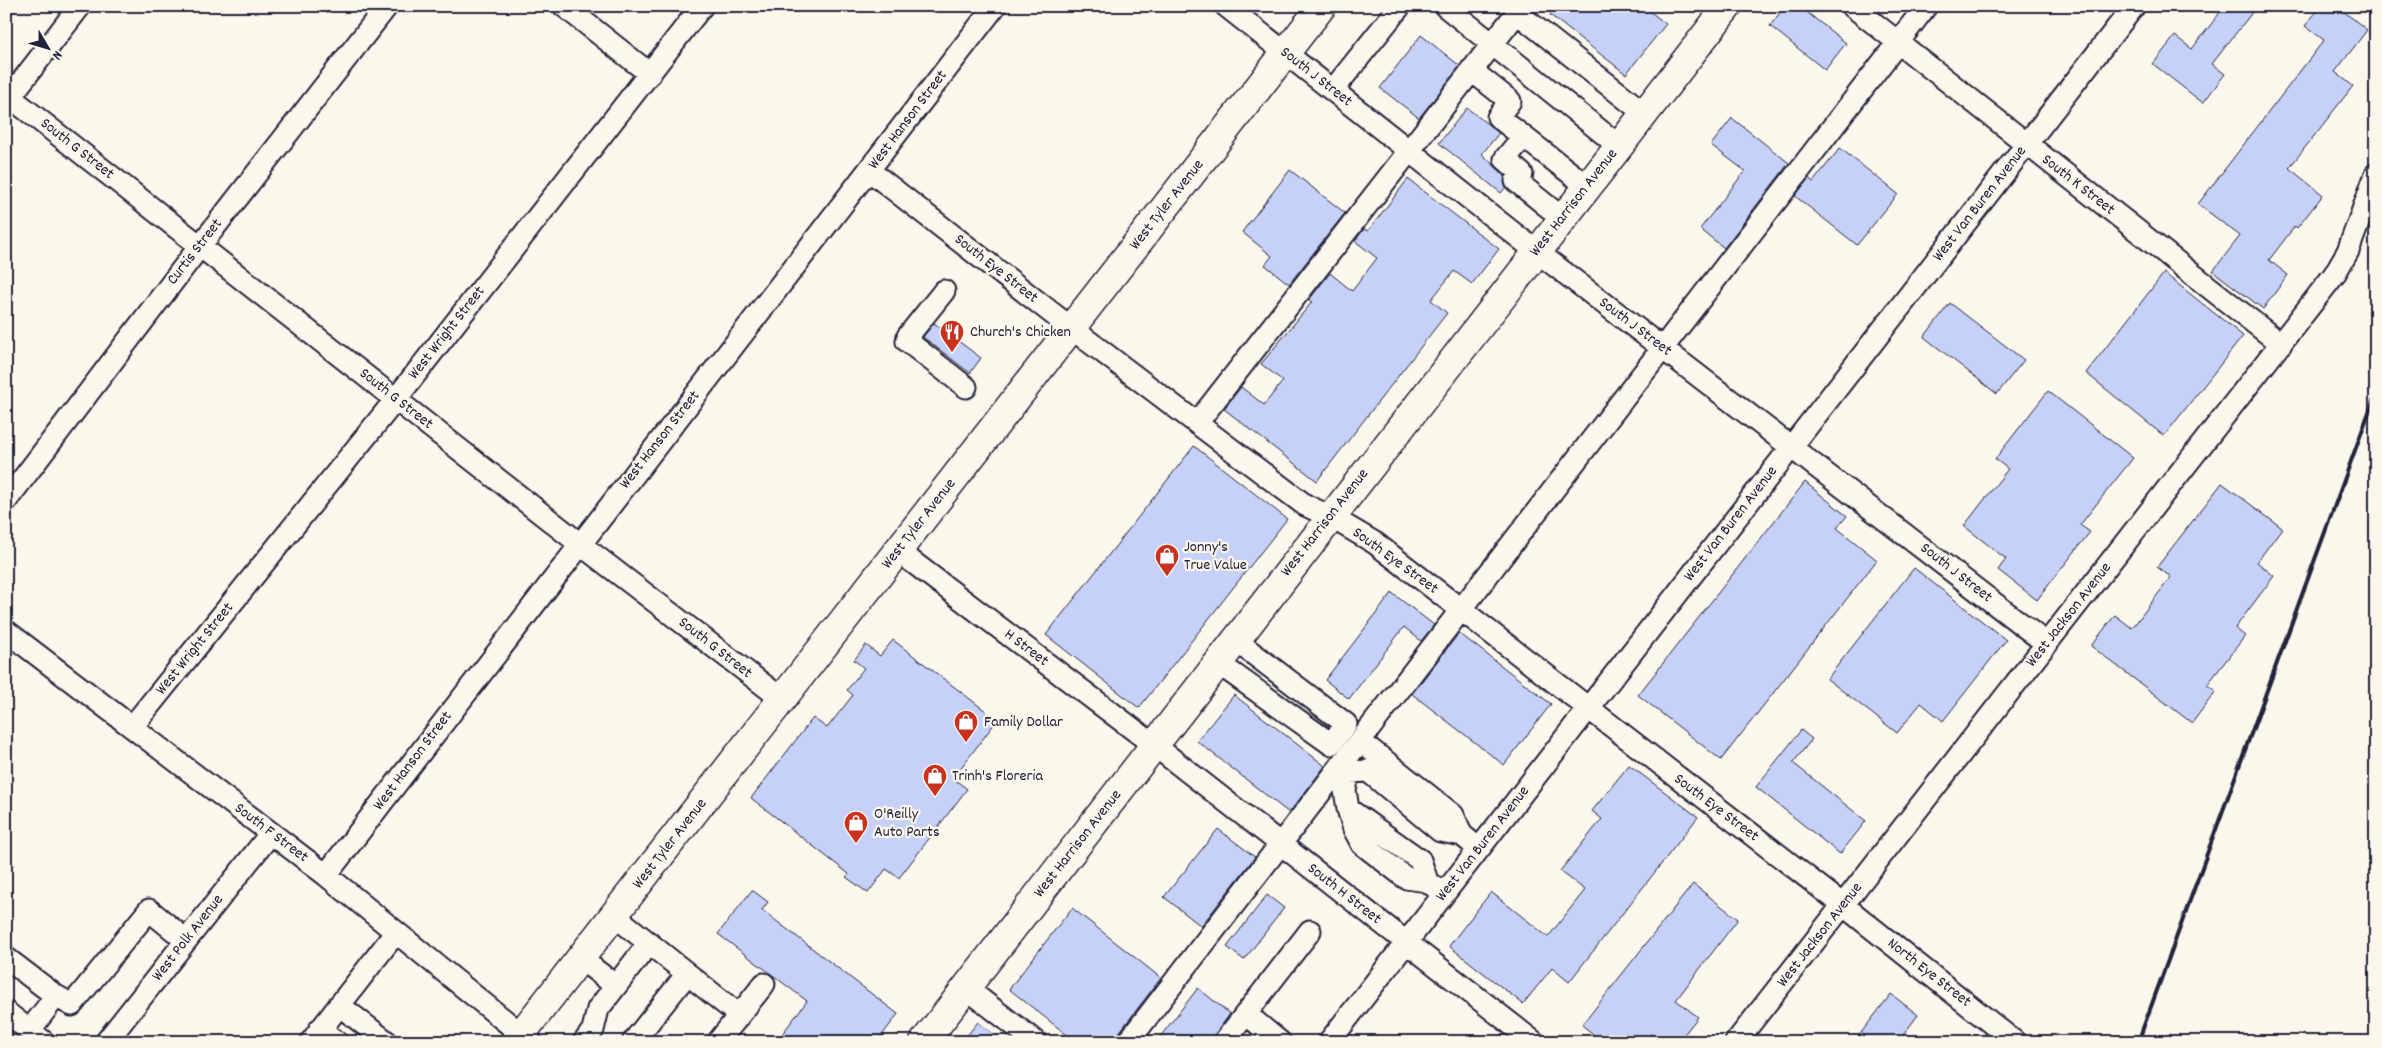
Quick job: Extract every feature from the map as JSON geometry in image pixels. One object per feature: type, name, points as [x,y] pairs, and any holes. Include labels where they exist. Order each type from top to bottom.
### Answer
[{"type":"main road","name":"West Tyler Avenue","points":[[522,1039],[581,959],[782,699],[1322,6]]},
{"type":"main road","name":"West Harrison Avenue","points":[[924,1042],[1728,6]]},
{"type":"street","points":[[8,99],[80,6]]},
{"type":"street","name":"Curtis Street","points":[[6,501],[200,246],[387,6]]},
{"type":"street","points":[[564,6],[650,74]]},
{"type":"street","name":"West Wright Street","points":[[132,727],[396,398],[702,6]]},
{"type":"street","name":"West Hanson Street","points":[[326,875],[870,171],[995,6]]},
{"type":"street","name":"South J Street","points":[[1226,6],[1536,251],[2047,644]]},
{"type":"street","points":[[1334,90],[1400,6]]},
{"type":"street","points":[[1445,6],[1619,146]]},
{"type":"street","name":"South K Street","points":[[1852,6],[2280,344]]},
{"type":"street","points":[[1128,1042],[1280,844],[1345,769],[1358,743],[1926,6]]},
{"type":"street","name":"West Van Buren Avenue","points":[[1329,1042],[2134,6]]},
{"type":"street","points":[[1197,423],[1519,9],[1644,113]]},
{"type":"street","points":[[1471,70],[1510,102],[1498,117],[1587,186]]},
{"type":"street","name":"South G Street","points":[[8,99],[782,699]]},
{"type":"street","points":[[1523,137],[1505,159],[1522,174],[1516,181],[1562,218]]},
{"type":"street","name":"South Eye Street","points":[[870,171],[1071,328],[1305,505],[1375,543],[1587,709],[1843,905]]},
{"type":"street","name":"West Jackson Avenue","points":[[1736,1042],[2334,274],[2348,251],[2376,174]]},
{"type":"street","points":[[944,291],[908,336],[907,341],[966,386]]},
{"type":"street","name":"H Street","points":[[898,551],[1154,745]]},
{"type":"street","points":[[1218,662],[1330,744],[1340,733],[1346,724],[1235,640]]},
{"type":"street","name":"South F Street","points":[[10,642],[132,727],[326,875],[522,1039]]},
{"type":"street","points":[[1340,733],[1358,743],[1453,815],[1462,835],[1479,849]]},
{"type":"street","name":"South H Street","points":[[1154,745],[1534,1042]]},
{"type":"street","points":[[1345,769],[1345,790],[1348,809],[1354,829],[1362,844],[1406,878],[1427,882],[1444,894]]},
{"type":"street","points":[[1345,769],[1368,771],[1440,831],[1462,835]]},
{"type":"street","name":"West Polk Avenue","points":[[106,1042],[271,834]]},
{"type":"street","name":"North Eye Street","points":[[1843,905],[2015,1042]]},
{"type":"street","points":[[6,958],[56,996],[72,1005],[149,910],[186,940]]},
{"type":"street","points":[[615,916],[739,1015]]},
{"type":"street","points":[[323,1038],[339,1005],[396,932]]},
{"type":"street","points":[[1224,1042],[1310,932]]},
{"type":"street","points":[[584,1042],[593,1030],[598,1009],[649,943]]},
{"type":"street","points":[[581,959],[616,986]]},
{"type":"street","points":[[633,1042],[687,974]]},
{"type":"street","points":[[718,1042],[764,984]]},
{"type":"street","points":[[966,988],[1036,1042]]},
{"type":"street","points":[[6,1012],[37,1036],[56,996]]},
{"type":"street","points":[[339,1005],[386,1042]]},
{"type":"street","points":[[1246,1014],[1280,1042]]},
{"type":"building","points":[[1556,6],[1643,6],[1666,24],[1626,74],[1550,15]]},
{"type":"building","points":[[1785,6],[1799,6],[1846,43],[1825,70],[1770,26]]},
{"type":"building","points":[[2225,6],[2257,6],[2212,64],[2225,74],[2203,103],[2153,64],[2175,36],[2192,49]]},
{"type":"building","points":[[2321,6],[2337,6],[2367,30],[2335,72],[2353,86],[2289,168],[2323,195],[2297,228],[2295,226],[2269,260],[2288,275],[2263,309],[2213,271],[2240,236],[2198,204],[2324,40],[2305,26]]},
{"type":"building","points":[[1421,35],[1460,66],[1419,118],[1380,88]]},
{"type":"building","points":[[1467,108],[1499,133],[1482,154],[1505,176],[1506,187],[1501,193],[1439,143]]},
{"type":"building","points":[[1732,118],[1789,163],[1724,248],[1700,229],[1745,171],[1711,145]]},
{"type":"building","points":[[1840,148],[1898,194],[1857,245],[1795,196],[1809,178],[1813,182]]},
{"type":"building","points":[[1290,170],[1345,213],[1289,284],[1265,265],[1272,256],[1242,232]]},
{"type":"building","points":[[1408,179],[1499,249],[1472,284],[1454,271],[1431,300],[1447,313],[1317,481],[1224,409],[1241,387],[1264,405],[1283,381],[1261,364],[1312,302],[1309,300],[1330,273],[1352,291],[1377,258],[1355,241],[1364,229],[1368,231]]},
{"type":"building","points":[[2164,273],[2243,336],[2164,436],[2086,373]]},
{"type":"building","points":[[1950,303],[2024,360],[1997,394],[1924,337]]},
{"type":"building","name":"Church's Chicken","points":[[934,323],[981,358],[970,373],[923,337]]},
{"type":"building","points":[[2048,391],[2133,458],[2080,525],[2090,532],[2037,600],[1998,570],[2006,559],[1964,526],[2008,469],[1995,459]]},
{"type":"building","name":"Jonny's True Value","points":[[1194,446],[1287,519],[1139,708],[1046,635]]},
{"type":"building","points":[[1805,482],[1847,516],[1837,528],[1877,560],[1721,760],[1638,695]]},
{"type":"building","points":[[2222,483],[2282,528],[2257,562],[2274,576],[2235,628],[2245,636],[2207,685],[2216,691],[2192,723],[2091,646],[2115,615],[2132,628],[2171,577],[2157,567]]},
{"type":"building","points":[[1914,568],[2006,640],[1943,721],[1921,703],[1897,733],[1827,679]]},
{"type":"building","points":[[1392,593],[1434,625],[1421,641],[1404,627],[1349,699],[1325,680]]},
{"type":"building","points":[[1459,633],[1551,704],[1504,765],[1412,694]]},
{"type":"building","points":[[893,640],[987,712],[985,715],[995,723],[953,778],[967,789],[899,878],[886,869],[868,893],[846,877],[849,874],[751,798],[813,718],[827,728],[853,695],[847,690],[864,668],[854,660],[866,645],[880,656]]},
{"type":"building","points":[[1234,695],[1325,766],[1289,813],[1197,741]]},
{"type":"building","points":[[1801,730],[1812,739],[1793,763],[1866,821],[1840,854],[1756,787]]},
{"type":"building","points":[[1629,765],[1698,817],[1569,982],[1552,968],[1523,1004],[1449,946],[1491,892],[1548,937],[1585,890],[1560,871],[1602,819],[1592,811]]},
{"type":"building","points":[[1218,829],[1255,857],[1201,926],[1164,897]]},
{"type":"building","points":[[1693,884],[1738,919],[1676,1000],[1698,1017],[1678,1042],[1661,1042],[1651,1034],[1645,1042],[1603,1042],[1582,1025]]},
{"type":"building","points":[[752,890],[768,902],[762,910],[898,1014],[877,1042],[776,1042],[807,1001],[718,934]]},
{"type":"building","points":[[1267,895],[1284,908],[1244,960],[1227,947]]},
{"type":"building","points":[[1072,908],[1161,978],[1118,1034],[1116,1042],[1076,1042],[1009,989]]},
{"type":"building","points":[[1198,988],[1230,1014],[1210,1042],[1156,1042]]},
{"type":"building","points":[[1891,994],[1918,1015],[1898,1042],[1854,1042]]},
{"type":"building","points":[[978,1022],[1003,1042],[962,1042]]},
{"type":"railway","points":[[2138,1042],[2376,393]]},
{"type":"place","name":"Church's Chicken","points":[[952,353]]},
{"type":"place","name":"Jonny's True Value","points":[[1167,577]]},
{"type":"place","name":"Family Dollar","points":[[966,743]]},
{"type":"place","name":"Trinh's Floreria","points":[[935,797]]},
{"type":"place","name":"O'Reilly Auto Parts","points":[[856,844]]}]
